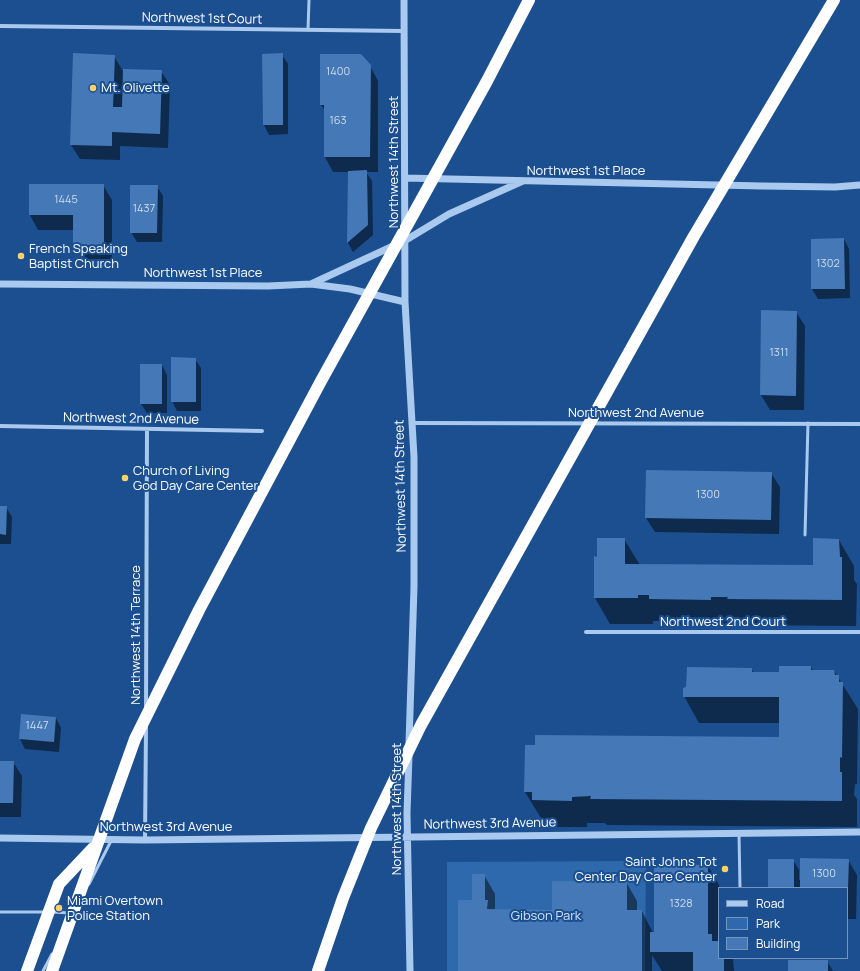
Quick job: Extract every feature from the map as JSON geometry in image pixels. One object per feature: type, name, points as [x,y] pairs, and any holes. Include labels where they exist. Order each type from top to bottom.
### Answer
[{"type":"highway","points":[[52,971],[135,739],[199,610],[321,381],[487,81],[529,0]]},
{"type":"highway","points":[[320,968],[343,898],[370,828],[424,719],[694,236],[834,0]]},
{"type":"highway","points":[[27,971],[59,884],[97,845]]},
{"type":"street","name":"Northwest 14th Street","points":[[404,0],[406,240],[405,302],[412,423],[414,588],[407,813],[410,971]]},
{"type":"street","name":"Northwest 1st Court","points":[[0,26],[405,31]]},
{"type":"street","points":[[405,178],[525,180]]},
{"type":"street","name":"Northwest 1st Place","points":[[311,284],[406,240],[450,214],[525,180],[762,186],[835,187],[860,185]]},
{"type":"street","name":"Northwest 1st Place","points":[[0,284],[260,286],[311,284],[350,289],[405,302]]},
{"type":"street","name":"Northwest 2nd Avenue","points":[[412,423],[860,424]]},
{"type":"street","name":"Northwest 2nd Avenue","points":[[0,426],[262,431]]},
{"type":"street","name":"Northwest 14th Terrace","points":[[145,840],[147,429]]},
{"type":"street","name":"Northwest 2nd Court","points":[[586,632],[860,632]]},
{"type":"street","name":"Northwest 3rd Avenue","points":[[0,838],[145,840],[860,832]]},
{"type":"lane","points":[[308,30],[309,0]]},
{"type":"lane","points":[[804,535],[808,423]]},
{"type":"lane","points":[[739,834],[740,887]]},
{"type":"lane","points":[[56,947],[112,840]]},
{"type":"lane","points":[[0,912],[74,912]]},
{"type":"lane","points":[[43,971],[53,953]]},
{"type":"green space","name":"Gibson Park","points":[[646,861],[645,971],[447,971],[447,862]]},
{"type":"building","name":"Mt. Olivette","points":[[73,53],[115,55],[113,107],[122,107],[123,69],[162,70],[160,134],[112,132],[112,146],[70,145]]},
{"type":"building","points":[[283,53],[283,125],[263,125],[262,54]]},
{"type":"building","points":[[320,54],[361,54],[371,65],[370,157],[324,157],[324,105],[320,105]]},
{"type":"building","points":[[367,170],[368,225],[347,243],[348,171]]},
{"type":"building","points":[[29,184],[104,184],[104,245],[73,245],[73,215],[29,215]]},
{"type":"building","points":[[130,185],[158,185],[157,233],[130,233]]},
{"type":"building","points":[[844,238],[845,289],[811,289],[811,239]]},
{"type":"building","points":[[761,310],[797,311],[796,396],[760,395]]},
{"type":"building","points":[[171,357],[196,358],[196,402],[171,402]]},
{"type":"building","points":[[140,364],[162,364],[162,404],[140,404]]},
{"type":"building","points":[[646,470],[772,472],[771,520],[645,518]]},
{"type":"building","points":[[0,506],[7,506],[6,535],[0,534]]},
{"type":"building","points":[[597,538],[625,538],[625,564],[813,565],[813,538],[839,539],[840,557],[842,557],[842,600],[727,599],[728,597],[711,597],[711,600],[649,599],[649,595],[638,595],[638,598],[594,598],[594,556],[597,557]]},
{"type":"building","points":[[779,666],[811,666],[811,670],[834,670],[835,675],[839,675],[839,682],[843,682],[842,758],[840,757],[840,772],[842,772],[842,801],[590,799],[591,796],[572,797],[572,801],[532,800],[532,792],[524,792],[525,745],[535,745],[535,735],[779,737],[779,697],[683,697],[683,688],[686,687],[687,667],[752,668],[752,672],[779,672]]},
{"type":"building","points":[[21,714],[56,717],[54,742],[19,739]]},
{"type":"building","points":[[0,761],[14,761],[13,803],[0,803]]},
{"type":"building","points":[[800,858],[849,859],[848,888],[800,887]]},
{"type":"building","points":[[768,859],[794,859],[794,887],[768,887]]},
{"type":"building","points":[[654,864],[708,865],[708,934],[712,934],[712,941],[718,941],[718,959],[724,959],[724,971],[693,971],[693,952],[650,952],[650,932],[654,932]]},
{"type":"building","name":"Gibson Park","points":[[472,874],[485,874],[485,900],[488,900],[487,909],[552,910],[552,881],[627,881],[627,910],[642,910],[642,971],[458,971],[458,900],[472,900]]},
{"type":"building","points":[[788,960],[828,960],[828,971],[788,971]]},
{"type":"place","name":"Mt. Olivette","points":[[93,88]]},
{"type":"place","name":"French Speaking Baptist Church","points":[[21,256]]},
{"type":"place","name":"Church of Living God Day Care Center","points":[[125,478]]},
{"type":"place","name":"Saint Johns Tot Center Day Care Center","points":[[725,869]]},
{"type":"place","name":"Miami Overtown Police Station","points":[[59,908]]}]
